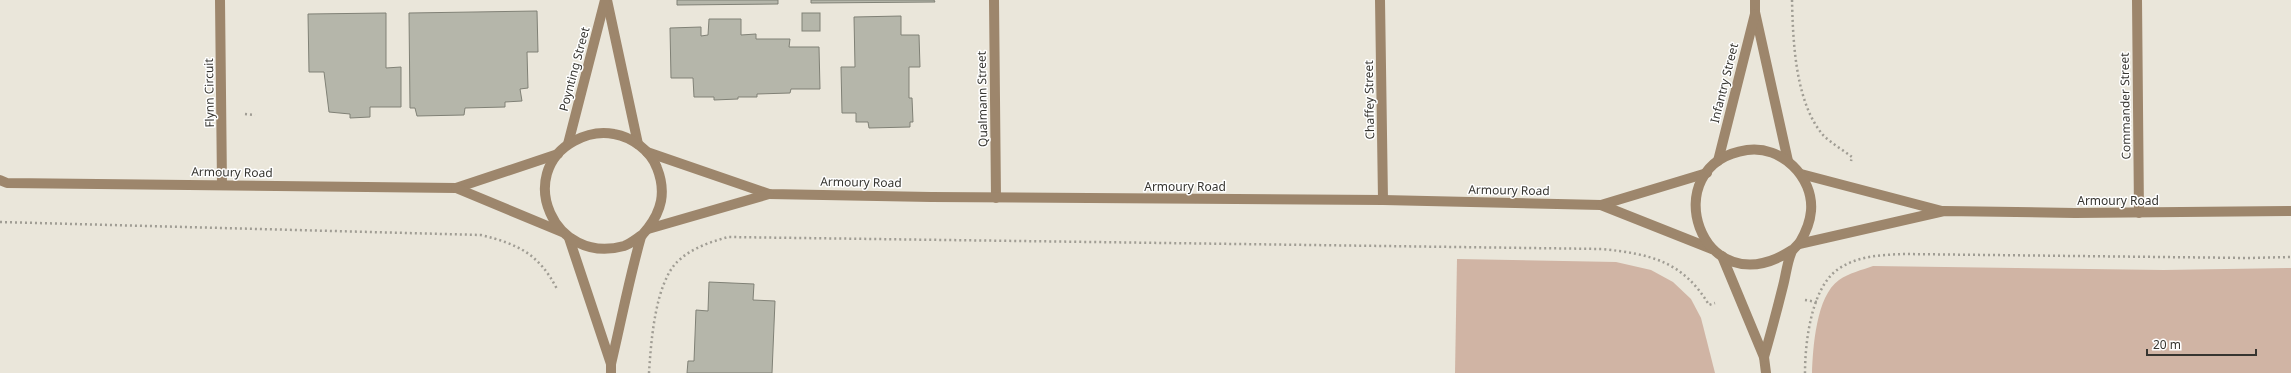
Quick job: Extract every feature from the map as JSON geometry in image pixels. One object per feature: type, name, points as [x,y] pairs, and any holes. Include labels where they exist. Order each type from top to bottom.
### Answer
[{"type":"street","name":"Flynn Circuit","points":[[220,0],[222,185]]},
{"type":"street","name":"Poynting Street","points":[[606,0],[638,144]]},
{"type":"street","name":"Poynting Street","points":[[568,144],[606,0]]},
{"type":"street","name":"Qualmann Street","points":[[994,0],[996,198]]},
{"type":"street","name":"Chaffey Street","points":[[1380,0],[1383,200]]},
{"type":"street","name":"Infantry Street","points":[[1755,0],[1755,12],[1788,161]]},
{"type":"street","name":"Commander Street","points":[[2137,0],[2138,213]]},
{"type":"street","name":"Infantry Street","points":[[1718,161],[1755,12]]},
{"type":"street","points":[[611,368],[645,232],[657,215],[662,199],[661,182],[656,166],[648,152],[638,144],[622,135],[603,132],[584,135],[568,144],[558,154],[549,168],[546,185],[546,202],[552,218],[566,235],[586,247],[606,249],[625,245],[645,232]]},
{"type":"street","points":[[1764,357],[1795,247],[1808,227],[1811,209],[1808,191],[1801,174],[1788,161],[1772,152],[1753,149],[1734,152],[1718,161],[1707,173],[1698,188],[1695,204],[1697,221],[1703,236],[1713,250],[1739,264],[1758,265],[1776,260],[1795,247]]},
{"type":"street","name":"Armoury Road","points":[[648,152],[769,194]]},
{"type":"street","name":"Armoury Road","points":[[2,183],[456,188],[558,154]]},
{"type":"street","name":"Armoury Road","points":[[645,232],[769,194],[996,198],[1383,200],[1601,206],[1707,173]]},
{"type":"street","name":"Armoury Road","points":[[1801,174],[1944,211],[2138,213],[2291,211]]},
{"type":"street","name":"Armoury Road","points":[[456,188],[566,235]]},
{"type":"street","name":"Armoury Road","points":[[1601,206],[1713,250]]},
{"type":"street","name":"Armoury Road","points":[[1795,247],[1944,211]]},
{"type":"street","points":[[566,235],[611,368]]},
{"type":"street","points":[[1722,256],[1764,357],[1766,373]]},
{"type":"path","points":[[1792,0],[1794,43],[1802,91],[1809,108],[1824,135],[1852,157],[1850,167]]},
{"type":"path","points":[[243,114],[255,115]]},
{"type":"path","points":[[0,222],[481,235],[509,242],[534,258],[549,274],[557,289]]},
{"type":"path","points":[[649,373],[653,328],[663,287],[670,271],[686,254],[707,243],[728,237],[1602,249],[1659,259],[1690,279],[1700,290],[1710,306],[1720,301]]},
{"type":"path","points":[[1805,373],[1810,328],[1816,302],[1826,281],[1837,270],[1854,261],[1876,255],[1903,254],[2248,258],[2291,257]]},
{"type":"path","points":[[1803,299],[1816,302]]},
{"type":"shaded area","points":[[1457,259],[1616,262],[1651,270],[1673,282],[1691,299],[1701,318],[1715,373],[1455,373]]},
{"type":"shaded area","points":[[1873,266],[2164,270],[2291,268],[2291,373],[1812,373],[1813,350],[1817,323],[1825,298],[1831,288],[1839,280]]},
{"type":"building","points":[[677,0],[778,0],[778,4],[677,5]]},
{"type":"building","points":[[811,0],[934,0],[935,2],[811,3]]},
{"type":"building","points":[[537,11],[538,52],[527,52],[528,88],[520,89],[522,101],[505,102],[505,107],[465,108],[464,115],[417,116],[415,108],[410,108],[409,13]]},
{"type":"building","points":[[386,13],[386,68],[401,67],[401,107],[370,107],[370,117],[350,118],[350,114],[329,112],[324,72],[309,72],[308,14]]},
{"type":"building","points":[[802,13],[820,13],[820,31],[802,31]]},
{"type":"building","points":[[901,16],[901,35],[919,35],[920,67],[909,67],[909,98],[912,98],[913,122],[910,122],[910,127],[869,128],[868,122],[856,122],[856,113],[842,113],[841,67],[855,67],[854,17]]},
{"type":"building","points":[[709,19],[741,19],[741,35],[756,34],[756,39],[790,39],[789,47],[819,47],[820,89],[791,89],[790,93],[757,94],[757,97],[738,97],[738,99],[714,100],[714,97],[694,97],[693,78],[671,78],[670,28],[701,27],[701,36],[708,35]]},
{"type":"building","points":[[709,282],[754,284],[753,300],[775,301],[772,373],[687,373],[688,361],[694,361],[696,310],[708,311]]}]
